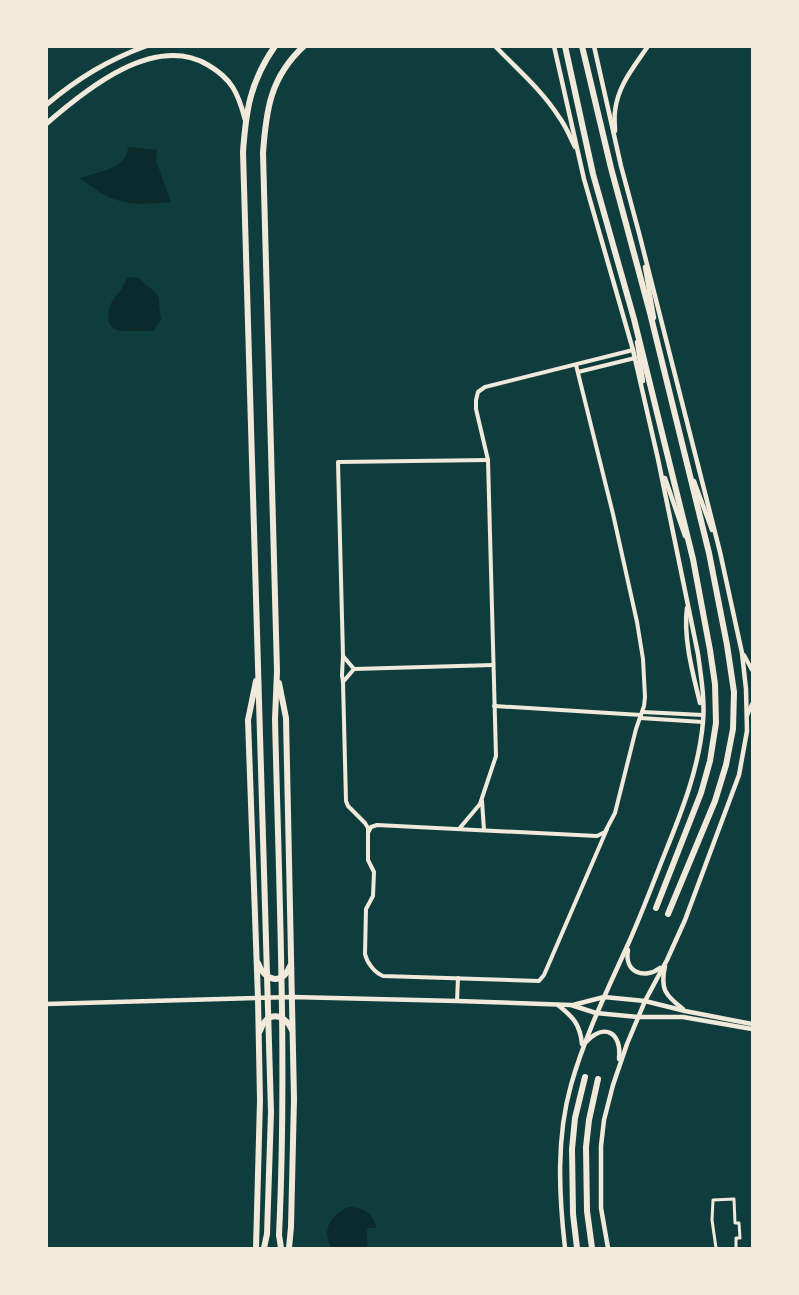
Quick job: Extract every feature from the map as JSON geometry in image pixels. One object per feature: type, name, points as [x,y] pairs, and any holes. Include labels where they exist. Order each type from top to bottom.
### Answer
[{"type":"main road","points":[[46,105],[81,77],[107,62],[146,46]]},
{"type":"main road","points":[[264,1248],[267,1234],[271,1112],[243,152],[245,119],[252,89],[263,63],[275,46]]},
{"type":"main road","points":[[281,1248],[279,1235],[283,1087],[275,719],[277,671],[263,153],[265,122],[280,74],[304,46]]},
{"type":"main road","points":[[565,46],[594,174],[634,319],[693,560],[715,684],[716,723],[710,761],[701,793],[656,908]]},
{"type":"main road","points":[[582,46],[709,553],[728,645],[734,692],[733,729],[726,765],[715,801],[668,914]]},
{"type":"main road","points":[[47,124],[91,88],[115,73],[160,56],[190,57],[221,73],[236,90],[245,119]]},
{"type":"main road","points":[[277,671],[286,718],[292,961],[294,1099],[289,1248]]},
{"type":"main road","points":[[256,1248],[260,1100],[259,1034],[248,720],[257,672]]},
{"type":"main road","points":[[257,960],[265,975],[273,979],[284,977],[292,961]]},
{"type":"main road","points":[[259,1034],[263,1022],[277,1016],[288,1022],[293,1033]]},
{"type":"main road","points":[[577,1248],[573,1214],[572,1149],[575,1118],[585,1077]]},
{"type":"main road","points":[[592,1248],[587,1211],[586,1147],[598,1079]]},
{"type":"street","points":[[495,46],[552,106],[561,119],[579,157]]},
{"type":"street","points":[[554,46],[579,157],[633,350],[658,459],[698,654],[703,715],[698,756],[690,790],[630,939],[596,1013],[570,1087],[561,1150],[561,1214],[565,1248]]},
{"type":"street","points":[[594,46],[615,143],[720,552],[742,653],[747,731],[739,775],[685,920],[645,1001],[617,1071]]},
{"type":"street","points":[[615,143],[615,112],[619,93],[628,74],[648,46]]},
{"type":"street","points":[[639,233],[658,344]]},
{"type":"street","points":[[634,319],[648,416]]},
{"type":"street","points":[[459,829],[482,800],[496,756],[488,460],[476,407],[476,397],[485,387],[633,350]]},
{"type":"street","points":[[578,372],[635,358]]},
{"type":"street","points":[[377,825],[371,827],[369,832],[368,860],[374,872],[373,896],[366,909],[365,954],[378,974],[535,981],[541,979],[615,813],[645,702],[638,626],[576,365]]},
{"type":"street","points":[[658,459],[693,560]]},
{"type":"street","points":[[369,832],[365,823],[346,801],[338,462],[488,460]]},
{"type":"street","points":[[688,467],[720,552]]},
{"type":"street","points":[[742,653],[753,670]]},
{"type":"street","points":[[343,656],[354,669]]},
{"type":"street","points":[[343,682],[354,669],[494,665]]},
{"type":"street","points":[[746,716],[753,704]]},
{"type":"street","points":[[494,706],[641,715],[703,722]]},
{"type":"street","points":[[641,715],[703,715]]},
{"type":"street","points":[[482,800],[484,830]]},
{"type":"street","points":[[365,823],[594,836],[603,834],[607,829]]},
{"type":"street","points":[[630,939],[627,960],[633,970],[646,974],[652,973],[667,960]]},
{"type":"street","points":[[667,960],[663,985],[667,995],[685,1011]]},
{"type":"street","points":[[457,1001],[458,978]]},
{"type":"street","points":[[46,1004],[292,997],[571,1005],[604,997],[645,1001],[753,1024]]},
{"type":"street","points":[[558,1005],[576,1022],[580,1029],[583,1047]]},
{"type":"street","points":[[571,1005],[596,1013],[638,1017],[682,1017],[753,1029]]},
{"type":"street","points":[[583,1047],[594,1035],[606,1032],[614,1035],[620,1045],[617,1071],[604,1120],[602,1146],[602,1208],[608,1248]]},
{"type":"street","points":[[716,1248],[712,1200],[734,1199],[735,1223],[739,1223],[740,1238],[736,1238],[736,1248]]},
{"type":"water","points":[[128,147],[157,150],[156,160],[171,202],[144,204],[122,202],[102,194],[80,178],[117,165],[126,156]]},
{"type":"water","points":[[127,277],[139,278],[158,295],[161,320],[153,331],[119,331],[114,329],[109,322],[110,307]]},
{"type":"water","points":[[349,1207],[364,1210],[371,1215],[375,1223],[376,1228],[368,1228],[367,1248],[332,1248],[327,1235],[329,1224],[337,1214]]}]
